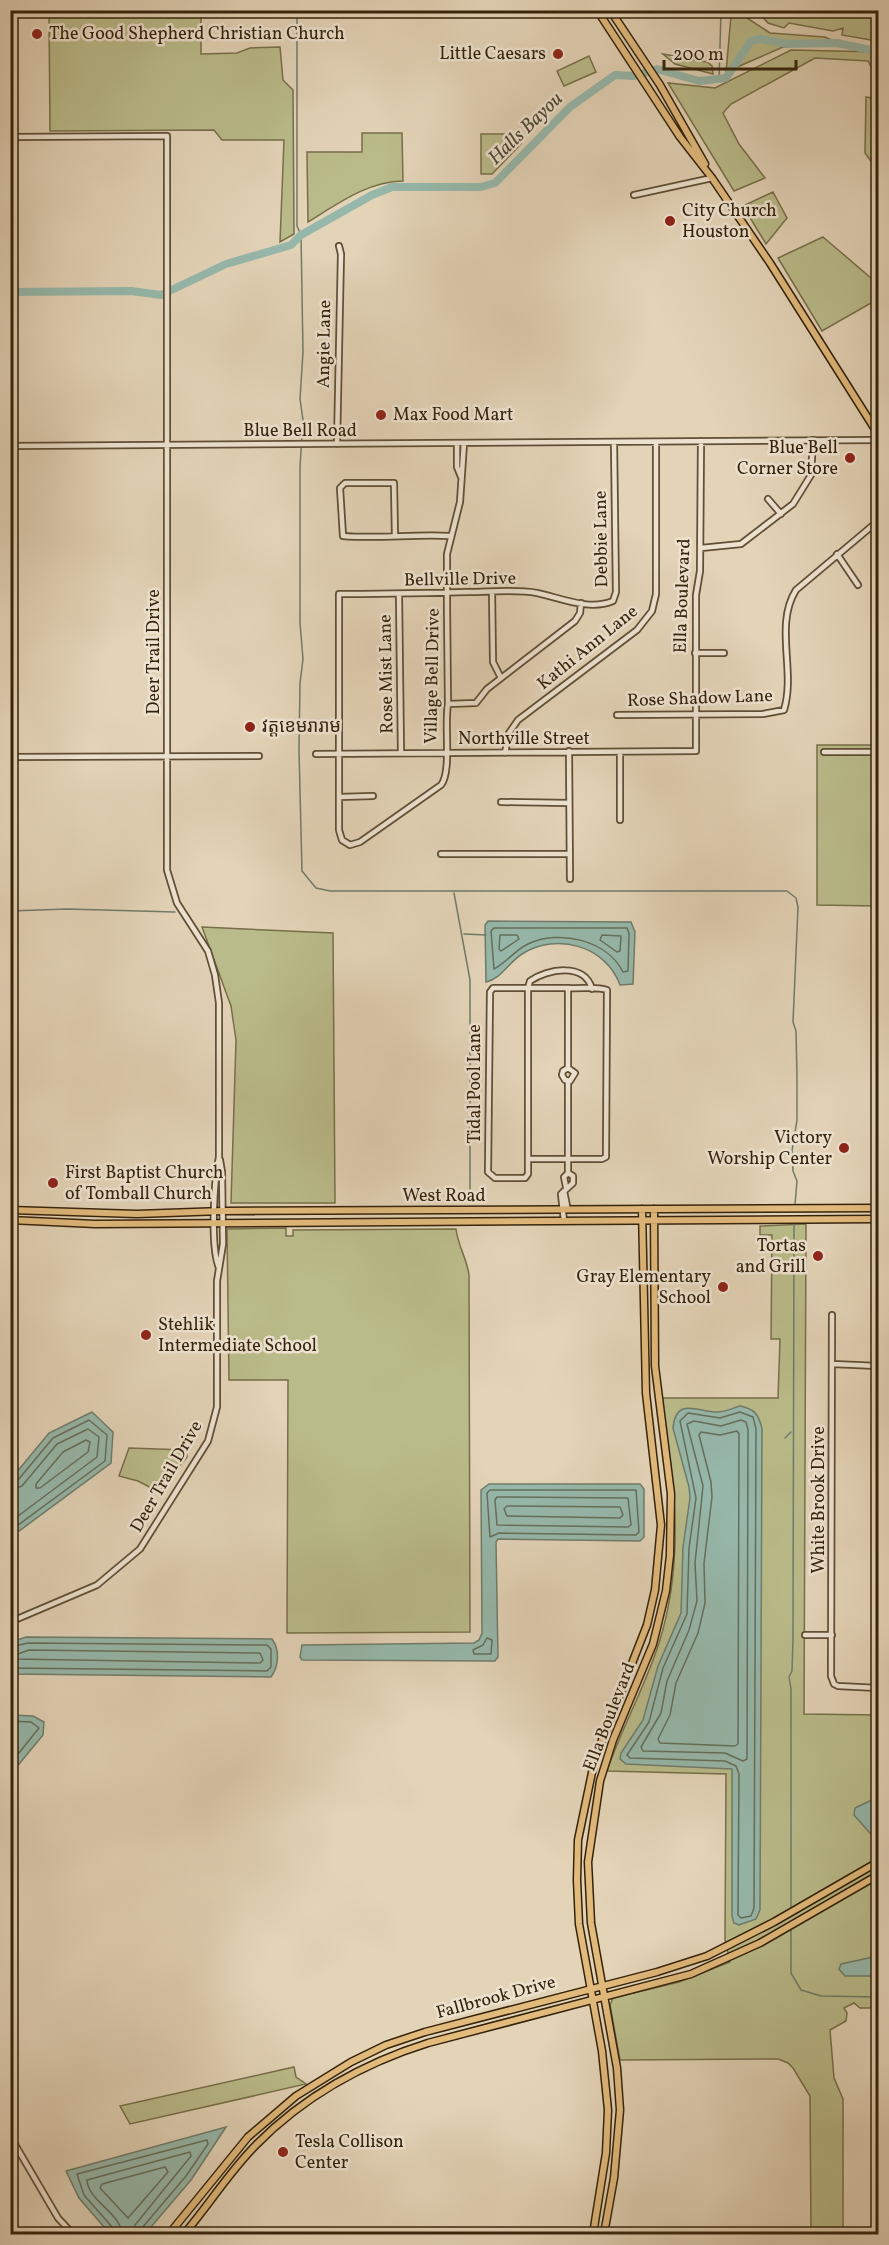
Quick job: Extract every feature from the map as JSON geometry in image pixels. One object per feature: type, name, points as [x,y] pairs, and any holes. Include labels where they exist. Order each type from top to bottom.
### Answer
[{"type":"main road","points":[[597,10],[680,137],[712,178]]},
{"type":"main road","points":[[610,10],[660,85],[712,178],[879,434]]},
{"type":"main road","name":"West Road","points":[[10,1210],[136,1214],[223,1211],[879,1208]]},
{"type":"main road","name":"Ella Boulevard","points":[[593,2235],[606,2153],[608,2110],[605,2072],[579,1924],[577,1853],[585,1798],[596,1758],[642,1641],[657,1569],[661,1512],[646,1393],[642,1209]]},
{"type":"main road","name":"Ella Boulevard","points":[[604,2235],[617,2154],[620,2110],[617,2068],[591,1923],[589,1854],[596,1801],[606,1761],[653,1644],[669,1570],[672,1511],[656,1391],[654,1209]]},
{"type":"main road","points":[[290,1211],[290,1222]]},
{"type":"main road","points":[[428,1211],[428,1221]]},
{"type":"main road","points":[[492,1211],[493,1220]]},
{"type":"main road","points":[[58,1221],[59,1212]]},
{"type":"main road","points":[[136,1214],[136,1223]]},
{"type":"main road","name":"West Road","points":[[10,1220],[136,1223],[879,1219]]},
{"type":"main road","points":[[643,1314],[654,1314]]},
{"type":"main road","points":[[646,1393],[656,1391]]},
{"type":"main road","points":[[657,1569],[669,1570]]},
{"type":"main road","points":[[596,1758],[606,1761]]},
{"type":"main road","points":[[577,1853],[589,1854]]},
{"type":"main road","name":"Fallbrook Drive","points":[[169,2235],[236,2151],[267,2120],[315,2083],[386,2045],[425,2032],[707,1956],[777,1920],[879,1862]]},
{"type":"main road","name":"Fallbrook Drive","points":[[184,2235],[244,2158],[274,2128],[321,2092],[391,2056],[428,2043],[593,2000],[711,1966],[786,1929],[879,1875]]},
{"type":"main road","points":[[777,1920],[786,1929]]},
{"type":"main road","points":[[707,1956],[711,1966]]},
{"type":"main road","points":[[608,2110],[620,2110]]},
{"type":"main road","points":[[267,2120],[274,2128]]},
{"type":"main road","points":[[196,2201],[205,2208]]},
{"type":"main road","points":[[598,2207],[609,2209]]},
{"type":"street","name":"Deer Trail Drive","points":[[10,137],[166,136],[165,445],[168,870],[177,903],[208,951],[217,986],[219,1157],[222,1172],[223,1211],[219,1222],[216,1260],[219,1268],[217,1407],[208,1441],[140,1549],[97,1586],[10,1622]]},
{"type":"street","points":[[634,195],[712,178]]},
{"type":"street","name":"Angie Lane","points":[[337,444],[341,254],[339,246]]},
{"type":"street","points":[[11,306],[11,446]]},
{"type":"street","points":[[701,548],[741,544],[793,504],[808,484],[813,464],[813,440]]},
{"type":"street","name":"Blue Bell Road","points":[[11,446],[879,440]]},
{"type":"street","name":"Ella Boulevard","points":[[696,752],[695,653],[696,595],[701,548],[701,441]]},
{"type":"street","name":"Debbie Lane","points":[[581,603],[610,603],[616,598],[614,442]]},
{"type":"street","name":"Kathi Ann Lane","points":[[505,753],[510,733],[518,720],[637,630],[652,611],[656,594],[656,442]]},
{"type":"street","name":"Village Bell Drive","points":[[457,443],[458,467],[461,477]]},
{"type":"street","name":"Village Bell Drive","points":[[339,797],[339,830],[342,840],[355,845],[441,785],[446,777],[447,554],[460,502],[464,443]]},
{"type":"street","points":[[395,536],[394,483],[345,483],[340,488],[343,536],[395,536],[450,536]]},
{"type":"street","points":[[768,499],[781,514]]},
{"type":"street","points":[[858,585],[837,554],[879,521]]},
{"type":"street","name":"Rose Shadow Lane","points":[[617,715],[772,713],[784,710],[787,618],[791,598],[796,590],[837,554]]},
{"type":"street","points":[[492,592],[493,662],[501,678]]},
{"type":"street","name":"Bellville Drive","points":[[339,754],[339,594],[531,592],[581,603]]},
{"type":"street","name":"Rose Mist Lane","points":[[399,594],[401,753]]},
{"type":"street","points":[[448,704],[476,703],[501,678],[575,621],[580,613],[581,603]]},
{"type":"street","points":[[695,653],[724,653]]},
{"type":"street","points":[[569,752],[570,879]]},
{"type":"street","points":[[620,752],[620,820]]},
{"type":"street","name":"Northville Street","points":[[316,754],[696,752]]},
{"type":"street","points":[[824,752],[879,752]]},
{"type":"street","points":[[339,754],[339,797],[373,796]]},
{"type":"street","points":[[10,757],[259,756]]},
{"type":"street","points":[[501,802],[569,803]]},
{"type":"street","points":[[441,854],[569,854]]},
{"type":"street","points":[[528,988],[607,990],[607,1153],[602,1159],[528,1159],[528,988],[530,981],[540,974],[559,970],[587,979],[592,988]]},
{"type":"street","name":"Tidal Pool Lane","points":[[528,988],[493,988],[490,992],[488,1160],[491,1176],[527,1176],[528,1159]]},
{"type":"street","points":[[564,1221],[561,1194],[565,1189],[564,1177],[568,1173],[568,1081],[575,1075],[568,1068],[568,988]]},
{"type":"street","points":[[568,1068],[563,1071],[562,1076],[568,1081]]},
{"type":"street","name":"Deer Trail Drive","points":[[219,1157],[216,1173],[215,1213],[219,1222]]},
{"type":"street","name":"White Brook Drive","points":[[832,1315],[831,1676],[834,1684],[843,1688],[879,1688]]},
{"type":"street","points":[[833,1364],[879,1366]]},
{"type":"street","points":[[805,1635],[832,1635]]},
{"type":"street","points":[[11,2137],[58,2218],[73,2235]]},
{"type":"green space","points":[[49,11],[201,11],[201,54],[237,53],[250,48],[280,47],[283,80],[293,90],[294,234],[280,242],[284,140],[222,140],[214,130],[50,131]]},
{"type":"green space","points":[[757,11],[878,11],[877,41],[842,35],[843,28],[833,31],[789,23],[784,28],[768,23]]},
{"type":"green space","points":[[741,14],[770,33],[825,37],[836,42],[783,47],[726,72],[731,16]]},
{"type":"green space","points":[[791,50],[878,52],[878,80],[868,61],[815,58],[731,104],[723,113],[739,144],[765,178],[734,191],[668,83],[715,88]]},
{"type":"green space","points":[[663,54],[707,62],[712,66],[713,74],[675,64]]},
{"type":"green space","points":[[589,56],[596,72],[564,86],[557,71]]},
{"type":"green space","points":[[866,97],[878,99],[878,171],[865,153]]},
{"type":"green space","points":[[362,133],[402,133],[403,181],[365,189],[308,222],[307,152],[362,152]]},
{"type":"green space","points":[[481,134],[521,134],[521,144],[492,174],[481,174]]},
{"type":"green space","points":[[773,192],[787,218],[766,244],[743,206]]},
{"type":"green space","points":[[823,237],[878,284],[878,299],[822,331],[778,258]]},
{"type":"green space","points":[[817,745],[878,745],[878,906],[817,905]]},
{"type":"green space","points":[[202,927],[333,933],[335,1203],[231,1203],[236,1040],[231,1006]]},
{"type":"green space","points":[[806,1224],[804,1714],[878,1715],[878,2008],[860,2008],[854,2003],[844,2008],[847,2013],[846,2021],[830,2030],[834,2078],[843,2099],[843,2234],[811,2234],[810,2096],[788,2063],[778,2059],[620,2060],[610,2005],[613,1998],[679,1982],[730,1962],[725,1940],[726,1774],[607,1771],[659,1643],[672,1582],[675,1521],[670,1460],[661,1398],[778,1398],[780,1339],[771,1339],[772,1235],[760,1235],[760,1226]]},
{"type":"green space","points":[[286,1228],[286,1236],[293,1236],[293,1230],[456,1229],[469,1275],[470,1632],[287,1633],[288,1380],[229,1380],[227,1229]]},
{"type":"green space","points":[[129,1448],[186,1450],[187,1457],[159,1492],[138,1481],[119,1476]]},
{"type":"green space","points":[[294,2067],[296,2077],[306,2084],[130,2124],[120,2106]]},
{"type":"water","points":[[488,921],[631,922],[635,932],[633,984],[620,985],[604,961],[592,952],[565,944],[536,947],[517,957],[501,974],[486,982],[485,925]]},
{"type":"water","points":[[740,1406],[755,1413],[762,1428],[760,1910],[756,1919],[739,1925],[734,1923],[732,1916],[732,1769],[626,1764],[620,1759],[621,1753],[643,1720],[658,1666],[681,1613],[683,1547],[690,1498],[673,1428],[675,1418],[683,1409],[717,1412]]},
{"type":"water","points":[[92,1412],[113,1432],[111,1463],[11,1537],[11,1479],[49,1433]]},
{"type":"water","points":[[489,1484],[640,1484],[644,1489],[644,1537],[640,1541],[498,1539],[496,1542],[498,1657],[495,1661],[302,1660],[300,1657],[302,1645],[474,1643],[479,1640],[482,1633],[481,1490]]},
{"type":"water","points":[[26,1637],[272,1639],[278,1658],[271,1677],[11,1674],[11,1642]]},
{"type":"water","points":[[11,1715],[33,1716],[44,1722],[43,1735],[11,1774]]},
{"type":"water","points":[[878,1797],[878,1842],[854,1815],[855,1808]]},
{"type":"water","points":[[878,1956],[878,1976],[845,1976],[839,1969],[841,1964]]},
{"type":"water","points":[[226,2127],[191,2180],[145,2234],[110,2234],[79,2198],[66,2171]]},
{"type":"waterway","points":[[297,10],[297,226],[301,235],[303,352],[300,399],[303,420],[300,467],[300,623],[303,659],[300,683],[299,750],[302,871],[316,888],[330,891],[787,891],[796,898],[798,907],[793,1022],[796,1031],[797,1077],[797,1120],[792,1151],[793,1171],[797,1181],[795,1204]]},
{"type":"waterway","points":[[719,81],[721,10]]},
{"type":"waterway","name":"Halls Bayou","points":[[10,292],[131,291],[161,295],[226,264],[291,245],[301,235],[372,195],[392,187],[481,187],[495,183],[570,107],[615,75],[634,76],[657,69],[699,81],[726,78],[751,41],[760,39],[788,44],[837,43],[875,51],[878,55]]},
{"type":"waterway","points":[[454,893],[470,980],[470,1193]]},
{"type":"waterway","points":[[10,911],[67,909],[175,912]]},
{"type":"waterway","points":[[464,934],[486,935]]},
{"type":"waterway","points":[[791,1909],[791,1689],[789,1677],[792,1671],[793,1639],[794,1224]]},
{"type":"waterway","points":[[785,1438],[791,1432]]},
{"type":"waterway","points":[[791,1928],[791,1973],[801,1990],[821,1996],[878,1997]]},
{"type":"place","name":"The Good Shepherd Christian Church","points":[[37,34]]},
{"type":"place","name":"Little Caesars","points":[[558,54]]},
{"type":"place","name":"City Church Houston","points":[[670,221]]},
{"type":"place","name":"Max Food Mart","points":[[381,415]]},
{"type":"place","name":"Blue Bell Corner Store","points":[[850,458]]},
{"type":"place","name":"វត្តខេមរារាម","points":[[250,727]]},
{"type":"place","name":"Victory Worship Center","points":[[844,1148]]},
{"type":"place","name":"First Baptist Church of Tomball Church","points":[[53,1183]]},
{"type":"place","name":"Tortas and Grill","points":[[818,1256]]},
{"type":"place","name":"Gray Elementary School","points":[[723,1287]]},
{"type":"place","name":"Stehlik Intermediate School","points":[[146,1335]]},
{"type":"place","name":"Tesla Collison Center","points":[[283,2152]]}]
